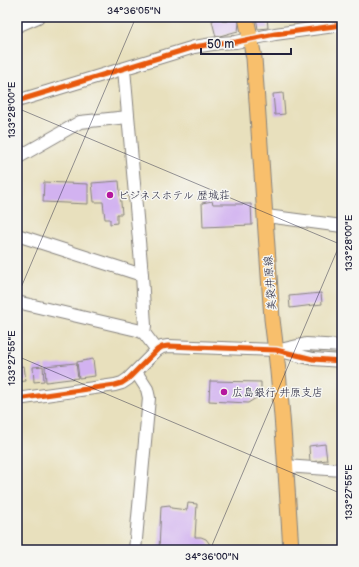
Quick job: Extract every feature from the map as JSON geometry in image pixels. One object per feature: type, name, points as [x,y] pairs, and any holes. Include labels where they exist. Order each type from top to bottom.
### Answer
[{"type":"main road","name":"美袋井原線","points":[[246,17],[254,58],[272,319],[276,350],[291,550]]},
{"type":"street","points":[[17,26],[38,17]]},
{"type":"street","points":[[17,101],[194,47],[236,42],[275,34],[342,25]]},
{"type":"street","points":[[124,69],[142,275],[145,326],[144,333]]},
{"type":"street","points":[[17,158],[80,122],[128,117]]},
{"type":"street","points":[[265,216],[342,226]]},
{"type":"street","points":[[17,235],[142,275]]},
{"type":"street","points":[[17,302],[137,330],[144,333],[157,350]]},
{"type":"street","points":[[276,350],[306,344],[342,346]]},
{"type":"street","points":[[17,399],[122,383],[136,372],[157,350],[168,346],[276,350],[313,359],[342,361]]},
{"type":"street","points":[[135,550],[149,398],[147,389],[136,372]]},
{"type":"street","points":[[285,466],[342,470]]},
{"type":"building","points":[[218,17],[221,17],[222,21],[228,21],[227,17],[238,17],[238,31],[216,37],[212,21]]},
{"type":"building","points":[[256,17],[267,17],[268,28],[258,29]]},
{"type":"building","points":[[283,93],[285,114],[275,115],[273,94]]},
{"type":"building","points":[[119,181],[122,214],[117,214],[117,223],[110,224],[110,219],[105,219],[103,202],[94,202],[92,183]]},
{"type":"building","points":[[44,182],[88,184],[88,204],[43,202]]},
{"type":"building","points":[[212,201],[213,204],[251,204],[252,225],[203,227],[202,203]]},
{"type":"building","points":[[321,293],[322,304],[290,308],[289,296]]},
{"type":"building","points":[[93,359],[95,376],[79,378],[77,362]]},
{"type":"building","points":[[76,363],[78,378],[46,382],[45,366]]},
{"type":"building","points":[[24,366],[26,381],[17,382],[17,367]]},
{"type":"building","points":[[43,366],[44,381],[34,382],[33,367]]},
{"type":"building","points":[[210,381],[261,382],[261,395],[248,403],[209,401]]},
{"type":"building","points":[[325,444],[327,460],[310,462],[309,446]]},
{"type":"building","points":[[188,503],[197,504],[195,537],[206,539],[211,550],[159,550],[161,506],[170,505],[171,508],[187,510]]},
{"type":"cycle path","points":[[17,101],[194,47],[236,42],[275,34],[342,25]]},
{"type":"cycle path","points":[[17,399],[122,383],[128,379],[157,350],[168,346],[276,350],[313,359],[342,361]]},
{"type":"place","name":"ビジネスホテル 歴城荘","points":[[110,195]]},
{"type":"place","name":"広島銀行 井原支店","points":[[224,392]]}]
